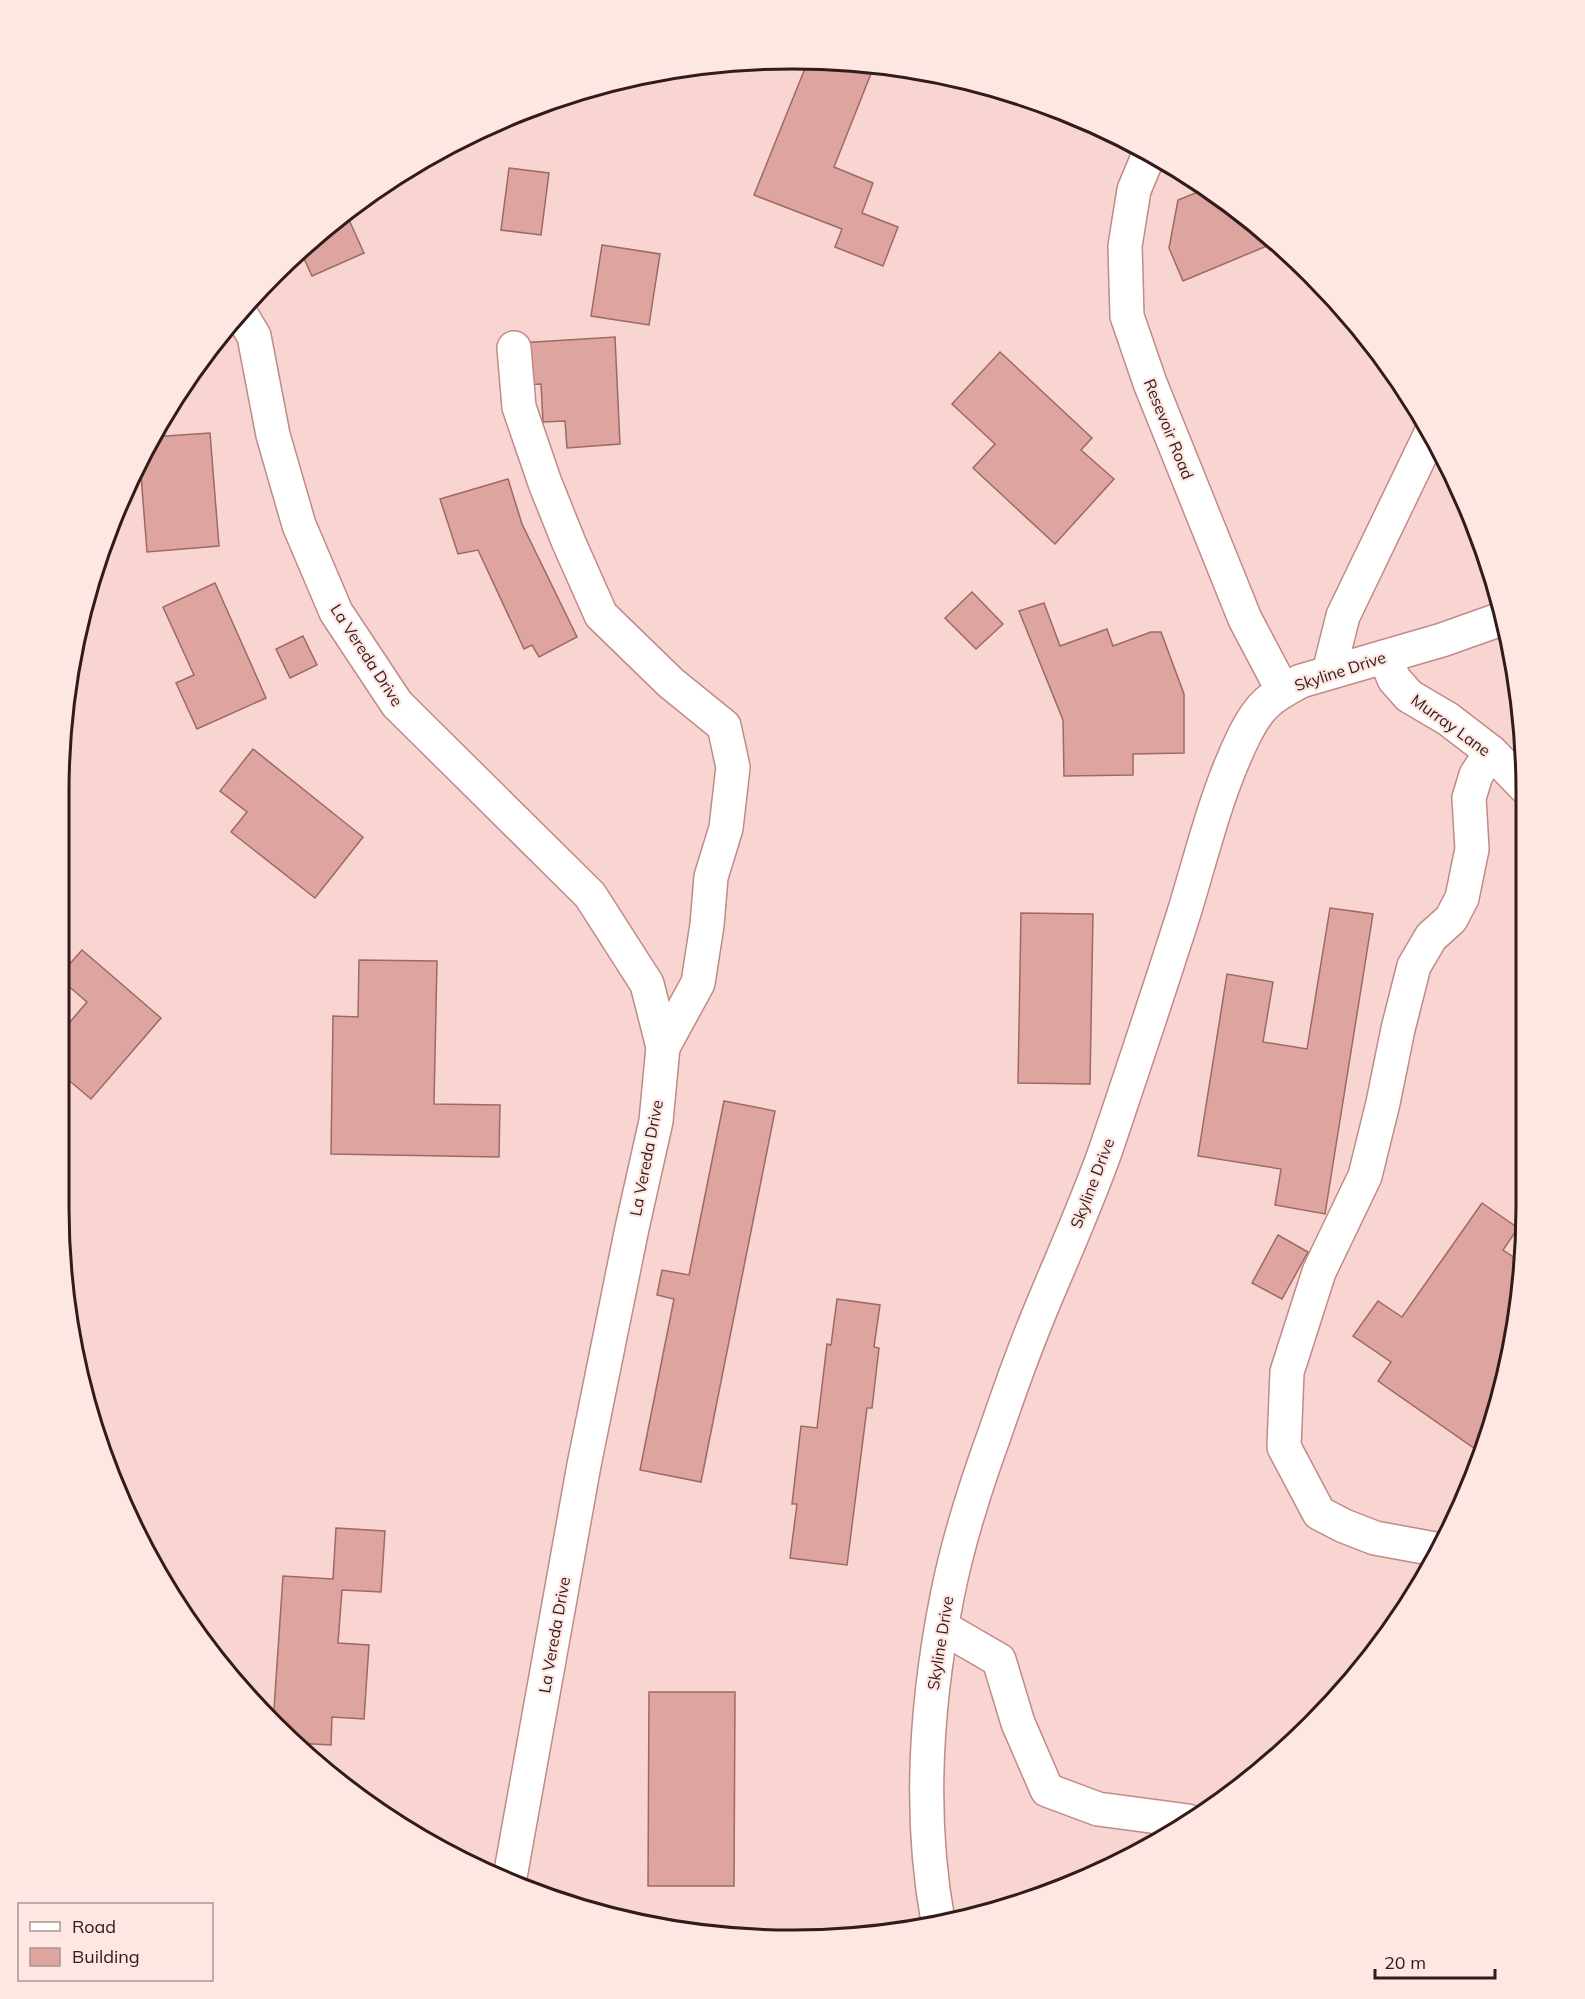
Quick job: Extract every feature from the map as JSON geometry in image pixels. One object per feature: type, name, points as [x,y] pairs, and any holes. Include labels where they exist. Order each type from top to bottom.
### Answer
[{"type":"street","name":"Resevoir Road","points":[[1146,162],[1134,190],[1125,246],[1127,316],[1150,383],[1245,619],[1283,691]]},
{"type":"street","name":"La Vereda Drive","points":[[245,320],[254,336],[273,435],[298,525],[336,612],[398,704],[590,895],[647,984],[663,1047],[656,1121],[584,1465],[511,1873]]},
{"type":"street","points":[[513,348],[519,407],[545,483],[601,615],[671,683],[724,726],[729,747],[733,767],[726,828],[711,877],[707,925],[698,983],[663,1047]]},
{"type":"street","points":[[1329,672],[1342,616],[1426,444]]},
{"type":"street","name":"Skyline Drive","points":[[937,1915],[931,1884],[926,1806],[927,1739],[942,1627],[957,1548],[982,1470],[1035,1325],[1104,1154],[1184,914],[1226,776],[1255,716],[1271,698],[1283,691],[1301,681],[1442,640],[1495,621]]},
{"type":"street","name":"Murray Lane","points":[[1384,657],[1394,679],[1409,696],[1448,719],[1491,752],[1515,777]]},
{"type":"street","points":[[1429,1548],[1375,1538],[1319,1513],[1284,1447],[1287,1372],[1319,1272],[1365,1176],[1414,966],[1431,937],[1451,919],[1462,898],[1472,849],[1469,798],[1476,775],[1491,752]]},
{"type":"street","points":[[942,1627],[999,1660],[1018,1724],[1047,1790],[1098,1809],[1176,1819]]},
{"type":"building","points":[[805,70],[871,74],[834,167],[873,183],[862,213],[898,227],[883,266],[835,247],[842,229],[754,195]]},
{"type":"building","points":[[509,168],[549,173],[541,235],[501,230]]},
{"type":"building","points":[[1196,193],[1266,246],[1183,281],[1169,248],[1178,200]]},
{"type":"building","points":[[350,221],[364,253],[312,276],[304,259]]},
{"type":"building","points":[[602,245],[660,254],[649,325],[591,316]]},
{"type":"building","points":[[615,337],[620,444],[567,448],[565,421],[543,422],[541,384],[521,385],[519,343]]},
{"type":"building","points":[[1000,352],[1092,438],[1081,450],[1114,479],[1055,544],[973,468],[995,444],[952,404]]},
{"type":"building","points":[[210,433],[219,546],[147,552],[141,479],[163,436]]},
{"type":"building","points":[[508,479],[522,524],[577,637],[539,657],[532,645],[524,649],[478,550],[458,554],[440,499]]},
{"type":"building","points":[[215,583],[266,698],[197,729],[176,683],[194,675],[163,607]]},
{"type":"building","points":[[972,592],[1003,624],[976,649],[945,618]]},
{"type":"building","points":[[1044,603],[1060,646],[1107,629],[1113,646],[1151,632],[1161,632],[1184,694],[1184,753],[1133,754],[1133,775],[1064,776],[1063,720],[1019,611]]},
{"type":"building","points":[[303,636],[317,665],[290,678],[276,649]]},
{"type":"building","points":[[253,749],[363,837],[315,898],[231,832],[247,812],[220,791]]},
{"type":"building","points":[[1330,908],[1373,914],[1325,1214],[1275,1205],[1281,1169],[1198,1156],[1227,974],[1273,982],[1263,1042],[1307,1049]]},
{"type":"building","points":[[1021,913],[1093,914],[1090,1084],[1018,1083]]},
{"type":"building","points":[[82,950],[161,1018],[91,1099],[69,1080],[69,1023],[87,1002],[69,987],[69,965]]},
{"type":"building","points":[[359,960],[437,961],[434,1104],[500,1105],[499,1157],[331,1154],[333,1016],[358,1017]]},
{"type":"building","points":[[724,1101],[775,1111],[701,1482],[640,1470],[674,1299],[657,1295],[662,1270],[689,1275]]},
{"type":"building","points":[[1482,1203],[1515,1226],[1515,1233],[1503,1250],[1514,1257],[1510,1301],[1502,1348],[1474,1448],[1378,1381],[1391,1362],[1353,1336],[1378,1301],[1402,1317]]},
{"type":"building","points":[[1278,1235],[1308,1252],[1282,1299],[1252,1283]]},
{"type":"building","points":[[837,1299],[880,1305],[874,1347],[879,1348],[872,1408],[867,1408],[847,1565],[790,1558],[797,1504],[792,1504],[801,1426],[817,1428],[827,1344],[831,1345]]},
{"type":"building","points":[[336,1528],[385,1531],[381,1592],[342,1590],[338,1643],[369,1645],[364,1719],[332,1717],[331,1745],[308,1744],[274,1710],[283,1576],[333,1579]]},
{"type":"building","points":[[649,1692],[735,1692],[734,1886],[648,1886]]}]
